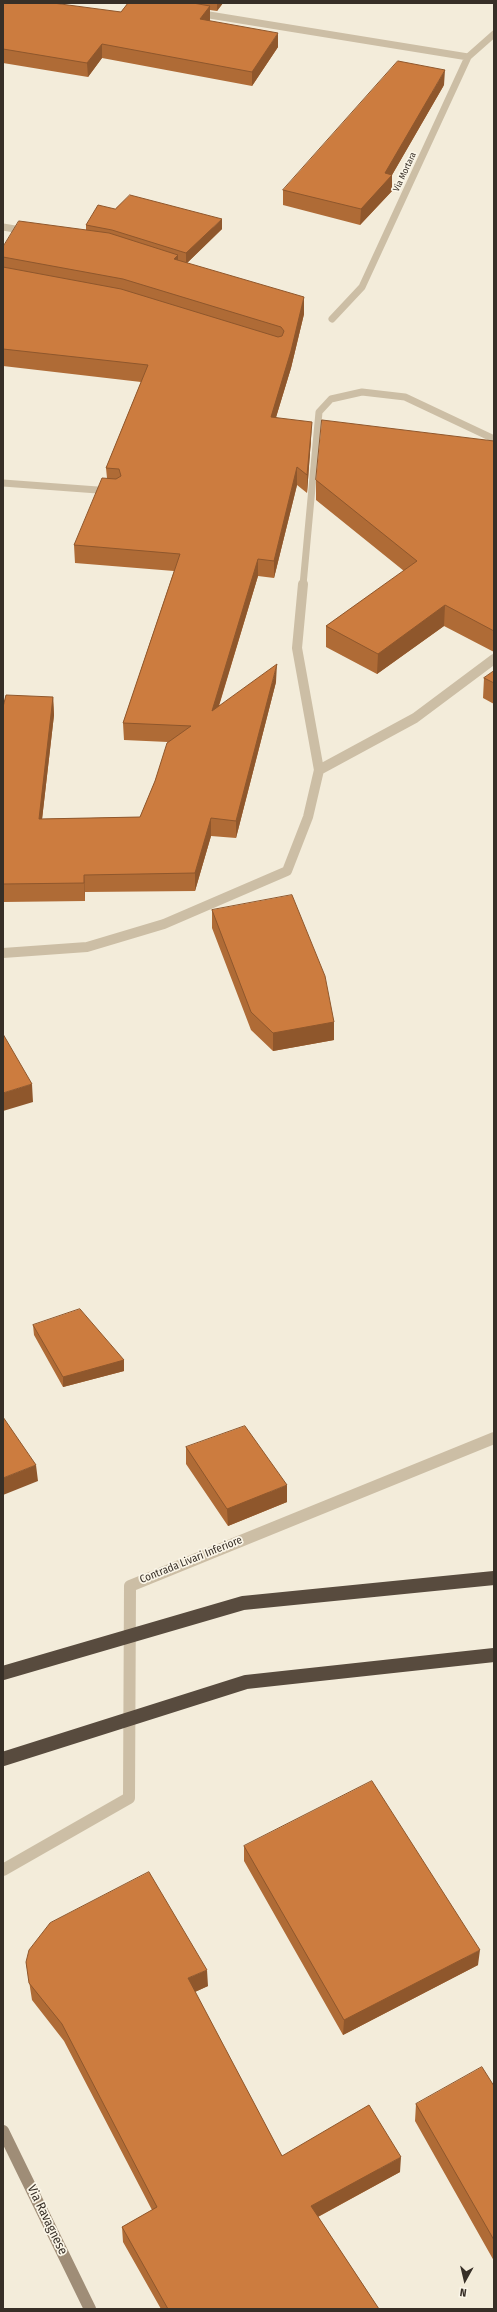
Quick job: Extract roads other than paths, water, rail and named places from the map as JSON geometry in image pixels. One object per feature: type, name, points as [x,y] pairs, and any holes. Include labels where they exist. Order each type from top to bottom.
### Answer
[{"type":"highway","points":[[3,1673],[243,1603],[494,1578]]},
{"type":"highway","points":[[3,1759],[246,1682],[494,1655]]},
{"type":"main road","name":"Via Ravagnese","points":[[3,2132],[90,2309]]},
{"type":"street","points":[[193,12],[468,58]]},
{"type":"street","name":"Via Mortara","points":[[332,319],[362,287],[468,58],[494,34]]},
{"type":"street","points":[[3,227],[34,232]]},
{"type":"street","points":[[3,953],[87,947],[164,924],[287,871],[308,817],[319,770],[297,648],[319,412],[331,399],[362,392],[405,397],[494,439]]},
{"type":"street","points":[[3,483],[117,491]]},
{"type":"street","points":[[319,770],[415,718],[494,659]]},
{"type":"street","name":"Contrada Livari Inferiore","points":[[3,1870],[129,1798],[130,1586],[494,1438]]}]
